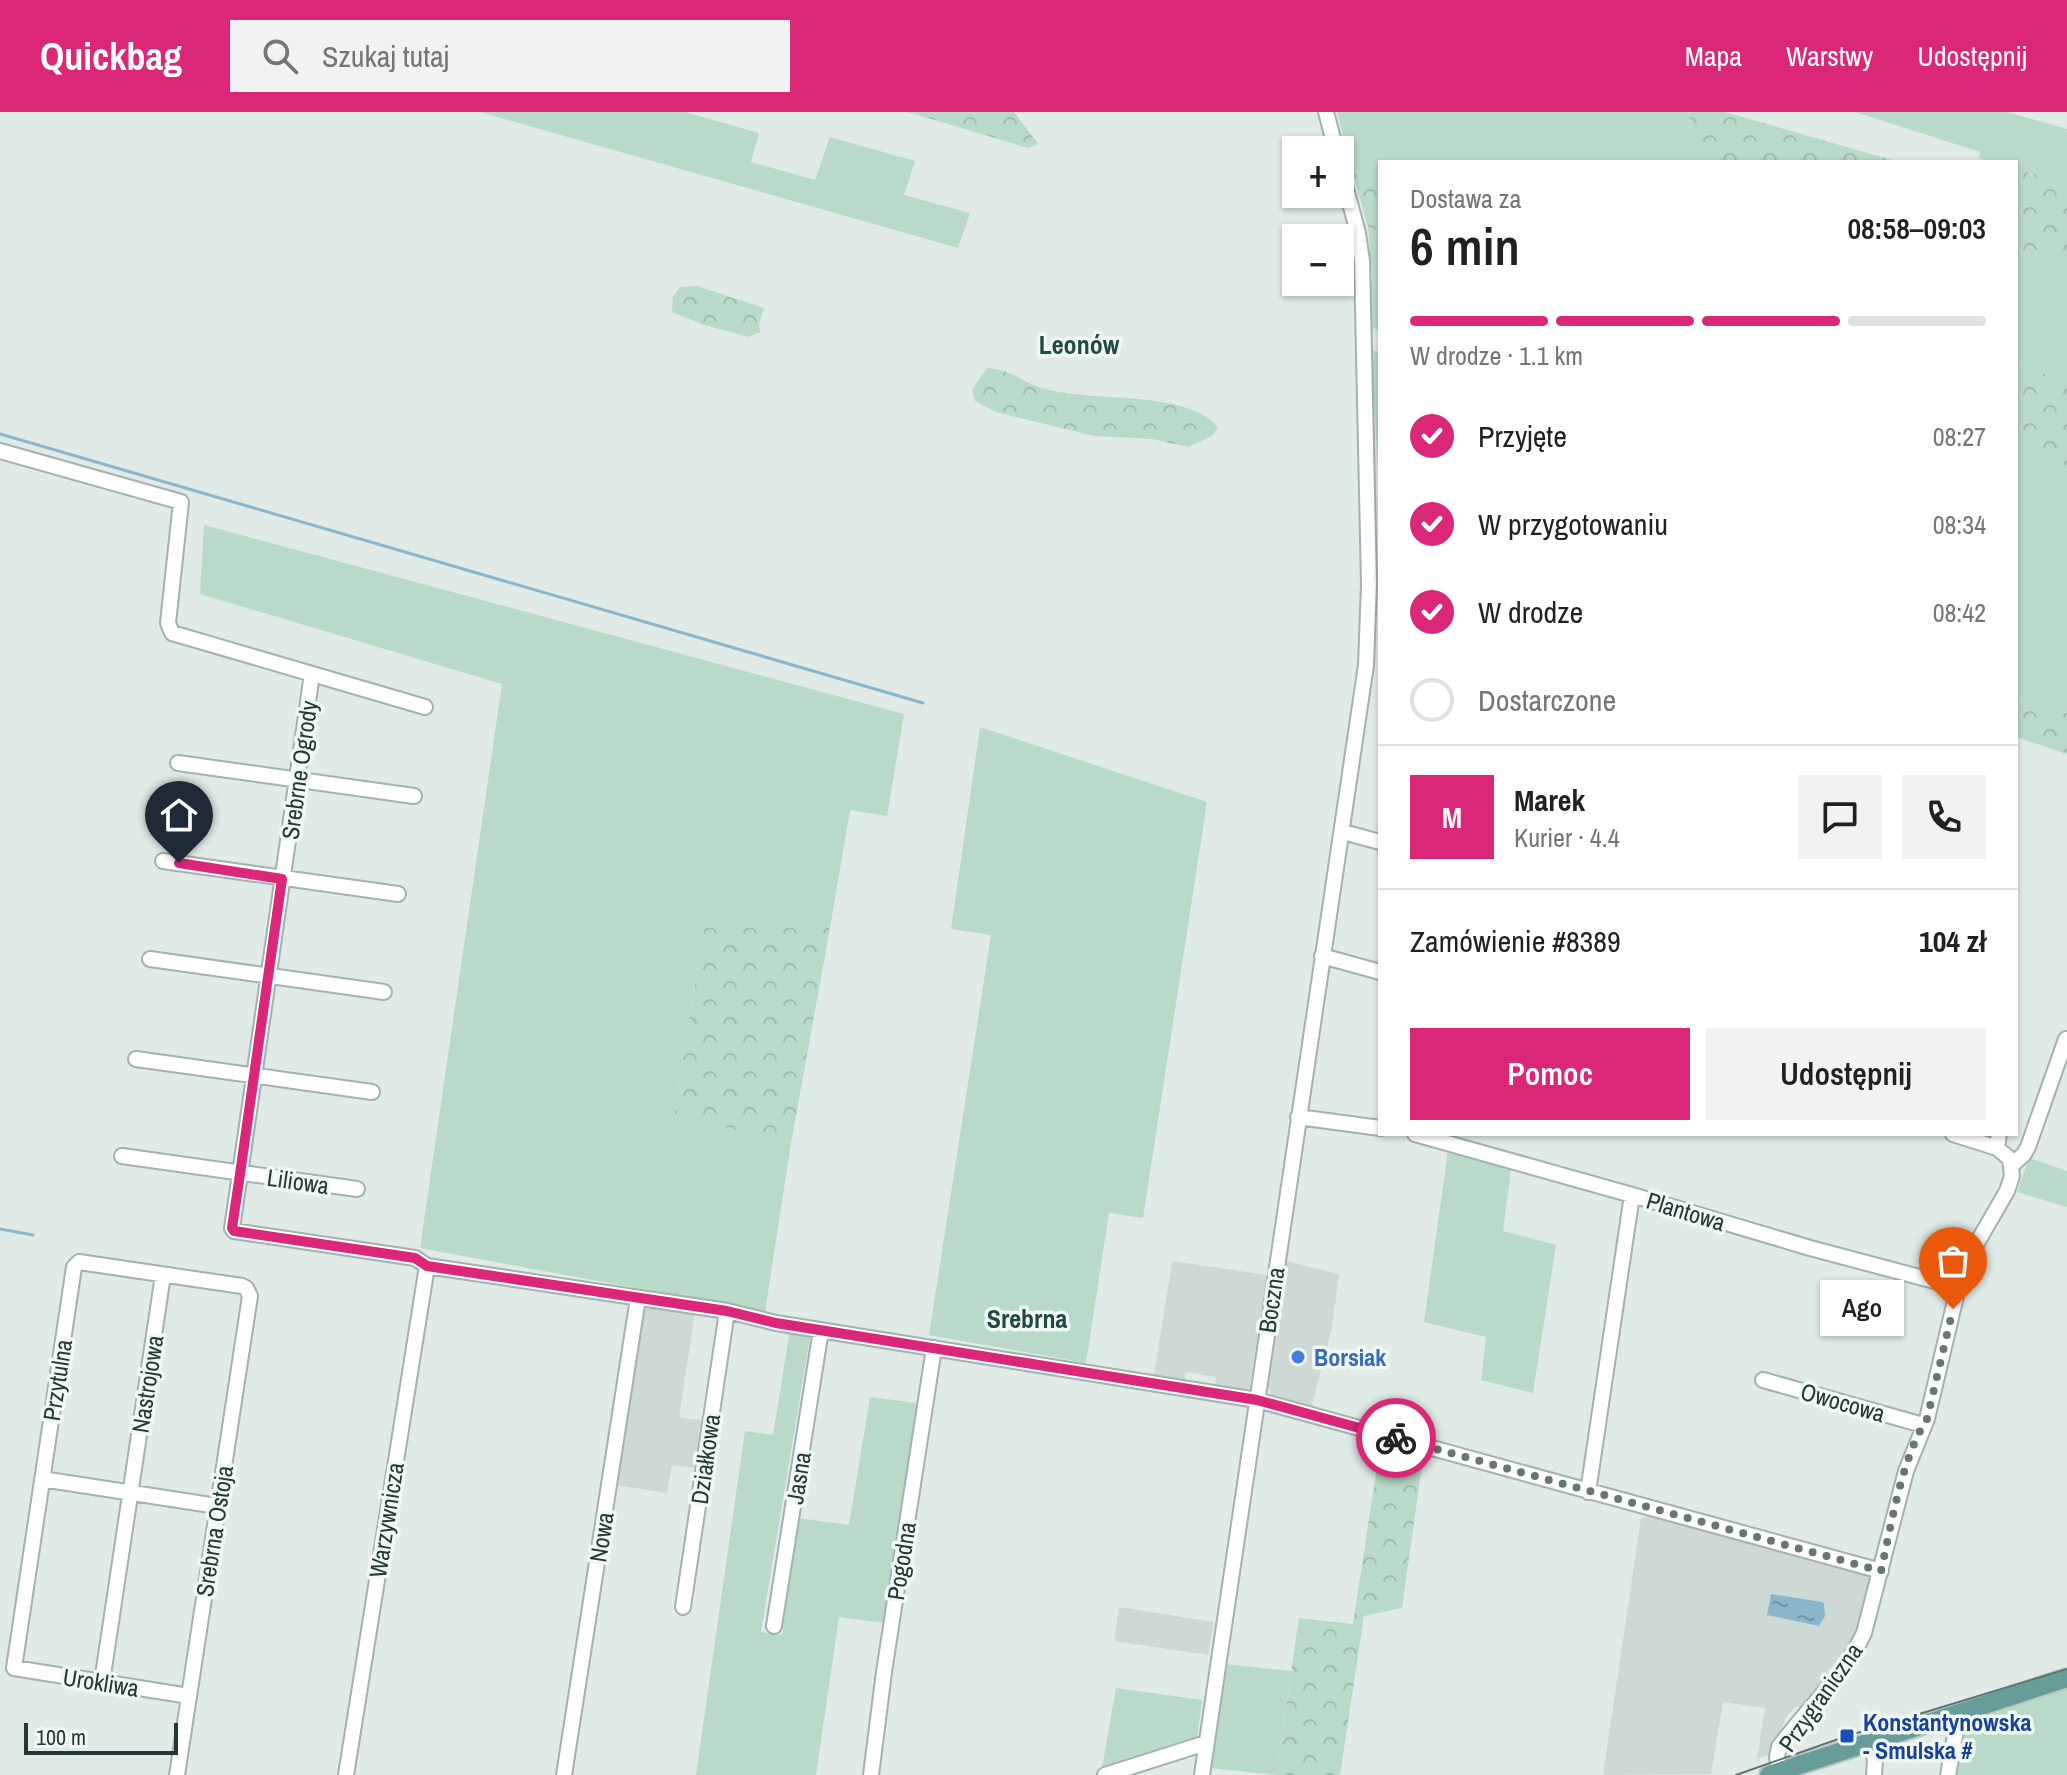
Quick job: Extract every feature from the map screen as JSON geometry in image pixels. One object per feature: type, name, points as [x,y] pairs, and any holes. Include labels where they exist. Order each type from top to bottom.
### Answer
[{"type":"main road","points":[[1775,1773],[2067,1678]]},
{"type":"street","points":[[1326,112],[1332,136]]},
{"type":"street","name":"Boczna","points":[[1202,1775],[1366,665],[1370,607],[1362,261],[1352,208]]},
{"type":"street","name":"Srebrne Ogrody","points":[[0,451],[181,502],[169,630],[312,674],[232,1228],[234,1231],[415,1258],[427,1266]]},
{"type":"street","points":[[312,674],[425,707]]},
{"type":"street","points":[[178,763],[414,796]]},
{"type":"street","points":[[1343,829],[1378,841]]},
{"type":"street","points":[[163,861],[398,894]]},
{"type":"street","points":[[1322,956],[1378,971]]},
{"type":"street","points":[[150,959],[384,992]]},
{"type":"street","name":"Przygraniczna","points":[[1775,1773],[1779,1747],[1852,1658],[1864,1633],[1902,1484],[1927,1419],[1966,1259],[2007,1191],[2012,1165],[2028,1147],[2066,1039]]},
{"type":"street","points":[[136,1059],[372,1092]]},
{"type":"street","points":[[1298,1117],[1378,1128]]},
{"type":"street","name":"Plantowa","points":[[1422,1136],[1810,1248],[1957,1287]]},
{"type":"street","points":[[1966,1136],[1998,1141],[2012,1165]]},
{"type":"street","name":"Liliowa","points":[[122,1156],[357,1189]]},
{"type":"street","points":[[1588,1492],[1632,1195]]},
{"type":"street","name":"Przytulna","points":[[14,1668],[75,1264],[246,1288]]},
{"type":"street","points":[[427,1266],[727,1311],[776,1323],[1257,1400],[1881,1571]]},
{"type":"street","name":"Warzywnicza","points":[[346,1775],[427,1266]]},
{"type":"street","name":"Nastrojowa","points":[[102,1682],[163,1275]]},
{"type":"street","name":"Srebrna Ostoja","points":[[177,1775],[250,1296],[246,1288]]},
{"type":"street","name":"Nowa","points":[[564,1775],[638,1298]]},
{"type":"street","name":"Działkowa","points":[[683,1607],[727,1311]]},
{"type":"street","name":"Jasna","points":[[774,1626],[821,1330]]},
{"type":"street","name":"Pogodna","points":[[871,1775],[934,1348]]},
{"type":"street","name":"Owocowa","points":[[1763,1380],[1923,1425]]},
{"type":"street","points":[[42,1479],[217,1506]]},
{"type":"street","name":"Urokliwa","points":[[14,1668],[189,1696]]},
{"type":"street","points":[[1948,1775],[1957,1731],[1955,1714]]},
{"type":"street","points":[[1871,1742],[1875,1755],[1874,1775]]},
{"type":"street","points":[[1105,1775],[1206,1743]]},
{"type":"shaded area","points":[[1172,1261],[1267,1275],[1249,1390],[1215,1387],[1216,1377],[1186,1372],[1185,1380],[1154,1375]]},
{"type":"shaded area","name":"Borsiak","points":[[1286,1261],[1339,1274],[1332,1327],[1312,1406],[1270,1397],[1270,1389],[1266,1386]]},
{"type":"shaded area","points":[[648,1307],[695,1313],[679,1417],[705,1421],[698,1468],[672,1465],[667,1493],[616,1485],[641,1312]]},
{"type":"shaded area","points":[[1649,1516],[1868,1573],[1872,1579],[1848,1654],[1807,1710],[1796,1706],[1787,1716],[1769,1755],[1757,1759],[1765,1708],[1723,1702],[1711,1774],[1603,1775],[1641,1518]]},
{"type":"shaded area","points":[[1119,1607],[1214,1622],[1208,1655],[1114,1641]]},
{"type":"green space","points":[[480,112],[685,112],[759,133],[751,162],[815,180],[830,137],[915,161],[904,195],[970,213],[958,248]]},
{"type":"green space","points":[[908,112],[1014,112],[1038,144],[1028,148]]},
{"type":"green space","points":[[1337,112],[1688,112],[1700,157],[1709,160],[1378,160],[1378,180],[1354,174],[1354,136],[1343,136]]},
{"type":"green space","points":[[1688,112],[1725,112],[1892,160],[1708,160],[1700,158]]},
{"type":"green space","points":[[1855,112],[2007,112],[2067,129],[2067,184],[2018,170],[2018,160],[1979,158],[1980,152]]},
{"type":"green space","points":[[2018,170],[2067,184],[2067,266],[2018,250]]},
{"type":"green space","points":[[1354,174],[1378,180],[1378,230],[1368,227]]},
{"type":"green space","points":[[1368,227],[1378,230],[1378,329],[1369,327],[1372,278]]},
{"type":"green space","points":[[2018,250],[2067,266],[2067,380],[2018,367]]},
{"type":"green space","points":[[697,286],[764,308],[759,323],[760,332],[749,337],[704,325],[672,312],[673,297],[680,287]]},
{"type":"green space","points":[[1370,350],[1378,352],[1378,467]]},
{"type":"green space","points":[[2018,367],[2067,380],[2067,466],[2018,454]]},
{"type":"green space","points":[[987,368],[1059,392],[1183,407],[1203,415],[1218,427],[1212,436],[1188,447],[1152,439],[1094,436],[996,412],[975,401],[972,390]]},
{"type":"green space","points":[[2018,454],[2067,466],[2067,713],[2018,697]]},
{"type":"green space","points":[[204,525],[904,714],[887,816],[850,810],[830,928],[704,928],[674,1115],[791,1143],[765,1312],[420,1248],[502,684],[200,594]]},
{"type":"green space","points":[[2018,697],[2067,713],[2067,754],[2018,738]]},
{"type":"green space","points":[[980,727],[1207,802],[1143,1218],[1109,1213],[1086,1363],[929,1335],[991,935],[951,929]]},
{"type":"green space","points":[[704,928],[830,928],[791,1143],[674,1115]]},
{"type":"green space","points":[[1448,1151],[1511,1169],[1503,1231],[1556,1245],[1533,1393],[1481,1380],[1486,1337],[1424,1322]]},
{"type":"green space","points":[[2029,1158],[2067,1171],[2067,1207],[2017,1192]]},
{"type":"green space","points":[[790,1330],[810,1337],[761,1632],[782,1635],[798,1518],[849,1525],[870,1397],[917,1403],[885,1623],[839,1617],[816,1775],[696,1775],[745,1431],[773,1435]]},
{"type":"green space","points":[[1381,1440],[1424,1451],[1402,1608],[1364,1616],[1340,1775],[1276,1775],[1299,1618],[1353,1624]]},
{"type":"green space","points":[[1225,1664],[1291,1671],[1276,1775],[1210,1768]]},
{"type":"green space","points":[[2067,1686],[2067,1775],[1953,1775],[1967,1718]]},
{"type":"green space","points":[[1116,1688],[1202,1700],[1197,1739],[1102,1768]]},
{"type":"water","points":[[1771,1594],[1822,1602],[1825,1616],[1819,1626],[1767,1615]]},
{"type":"waterway","points":[[0,434],[923,703]]},
{"type":"waterway","points":[[0,1229],[33,1235]]},
{"type":"tram line","points":[[1736,1775],[1847,1736],[2067,1669]]},
{"type":"way so far","points":[[1396,1438],[1881,1571],[1898,1497],[1918,1435],[1927,1419],[1953,1309]]},
{"type":"place","name":"Ago","points":[[1953,1309]]},
{"type":"place","name":"Borsiak","points":[[1298,1357]]},
{"type":"place","name":"Konstantynowska - Smulska #","points":[[1847,1736]]},
{"type":"district","name":"Leonów","points":[[1079,344]]},
{"type":"district","name":"Srebrna","points":[[1027,1318]]},
{"type":"route","points":[[179,863],[282,879],[234,1231],[415,1258],[427,1266],[743,1313],[776,1323],[1252,1399],[1396,1438]]}]
